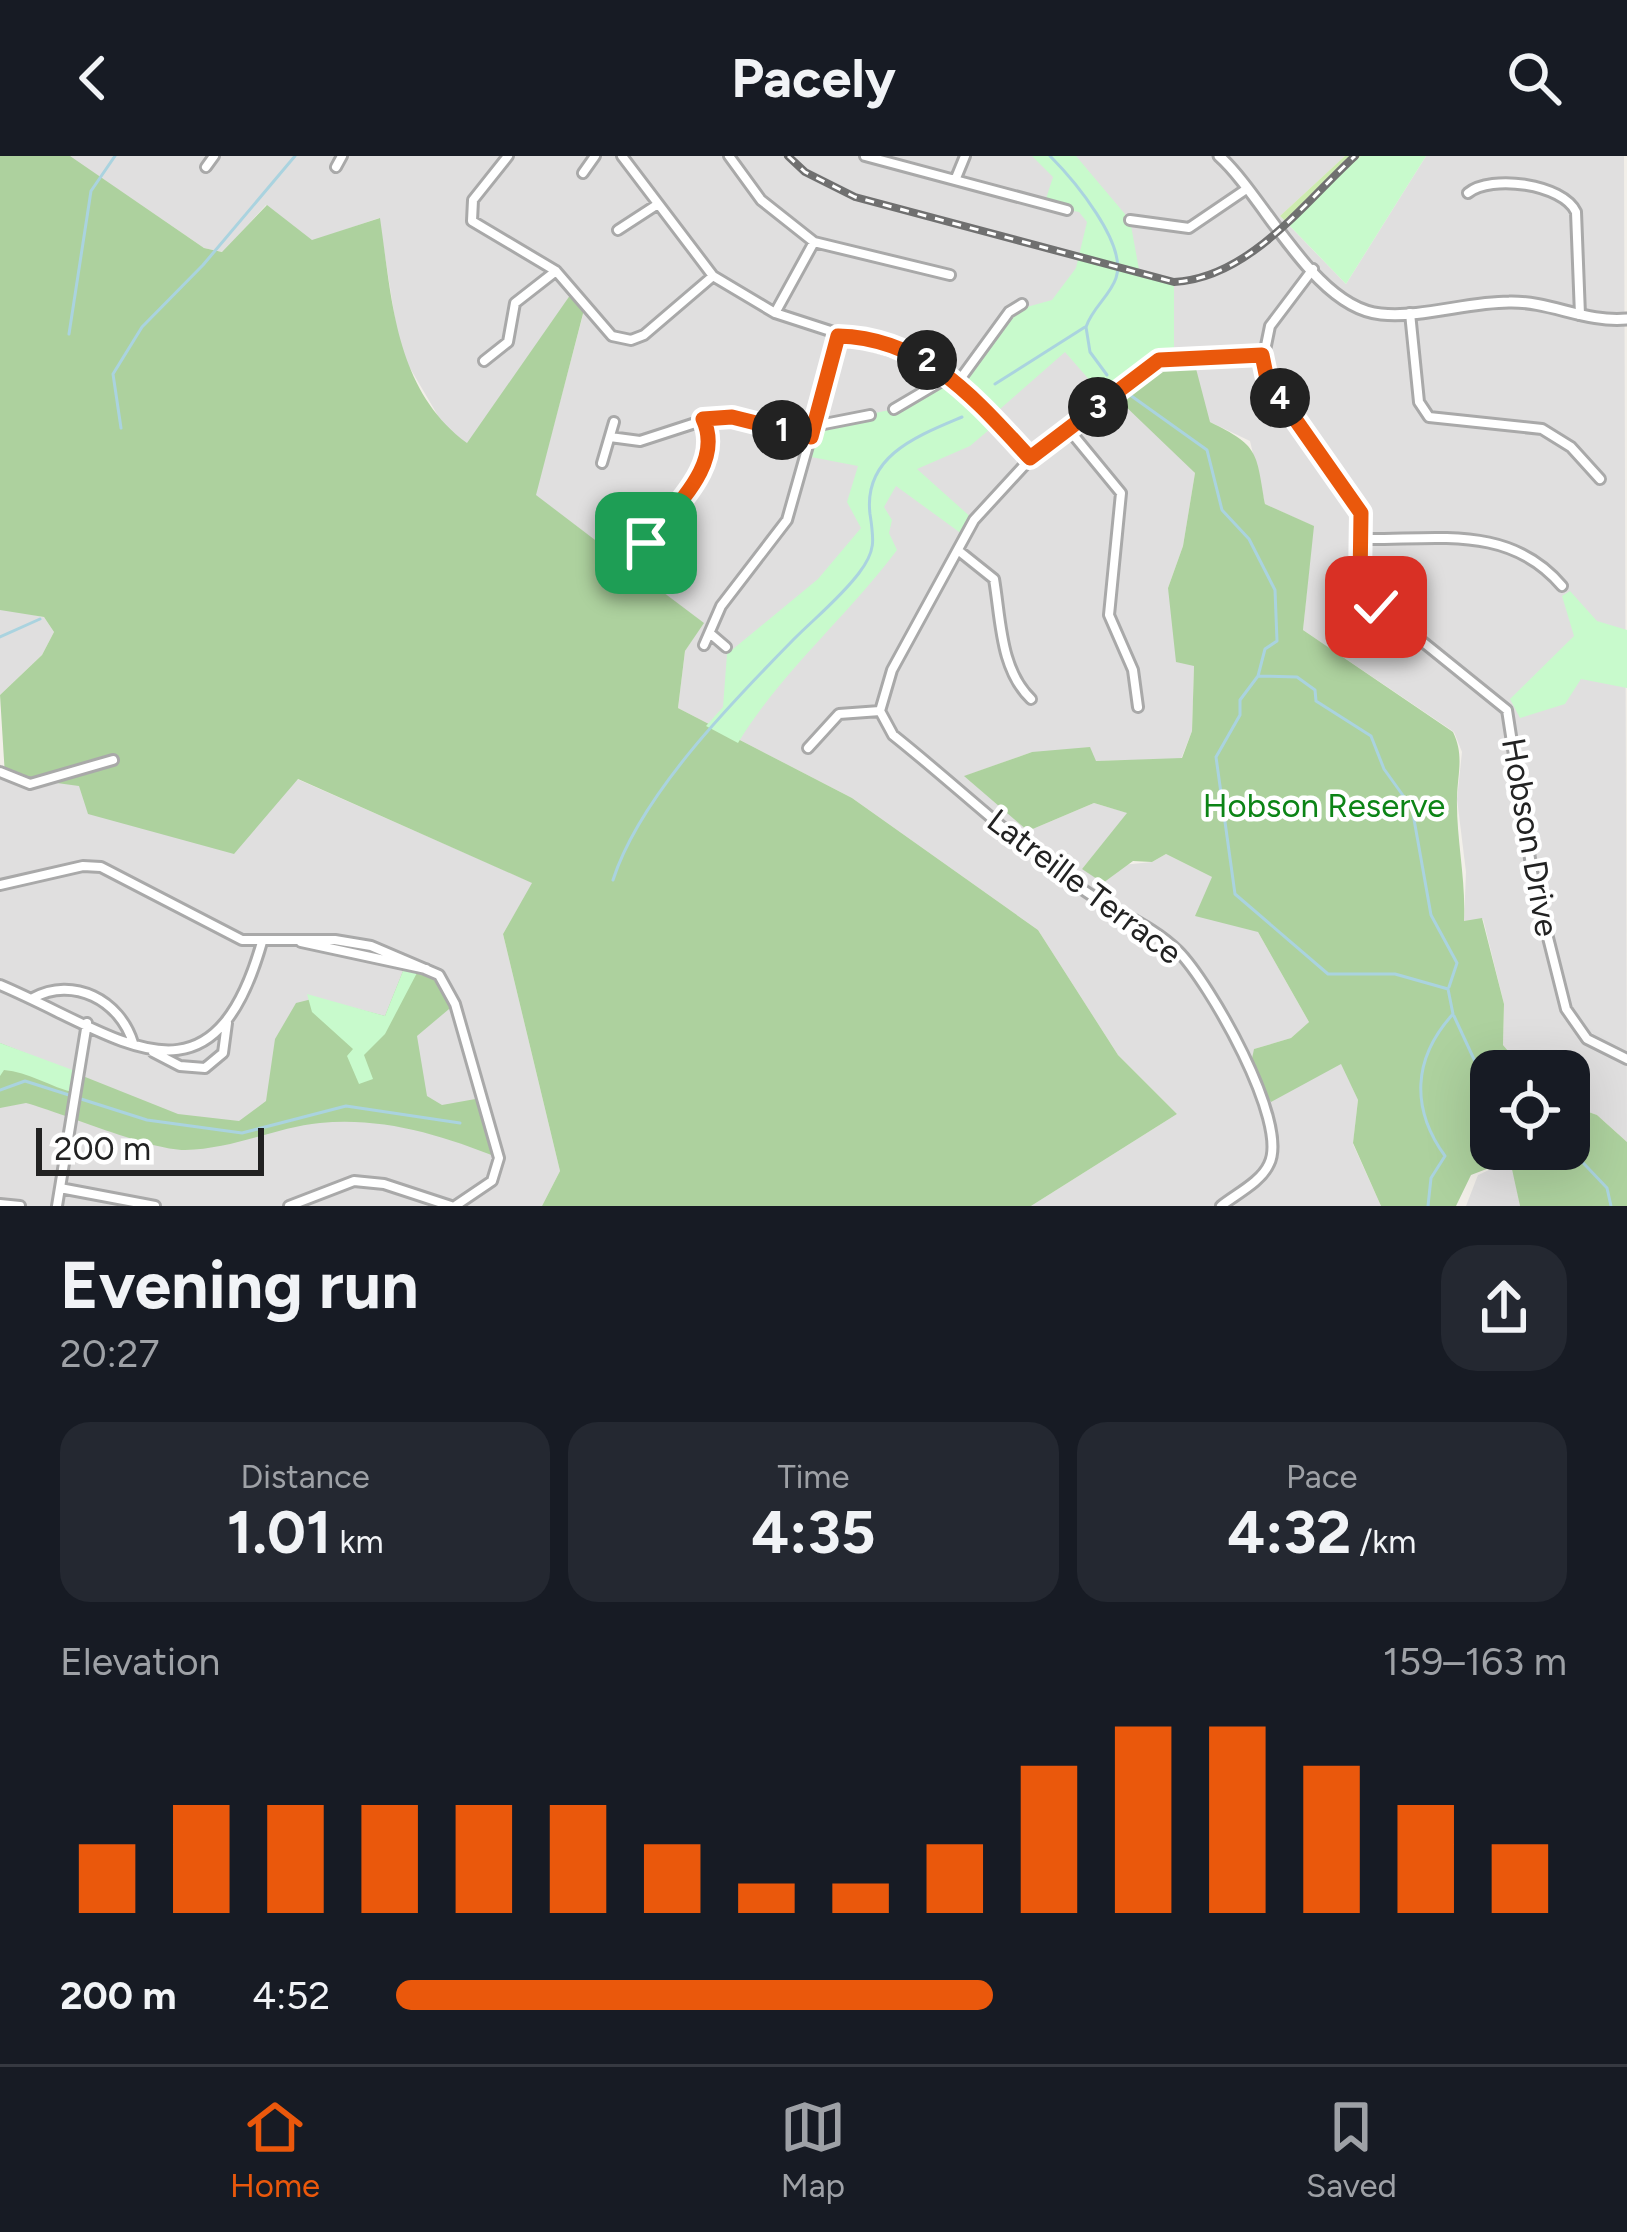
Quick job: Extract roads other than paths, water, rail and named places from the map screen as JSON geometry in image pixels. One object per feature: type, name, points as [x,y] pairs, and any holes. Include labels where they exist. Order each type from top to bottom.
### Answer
[{"type":"street","points":[[206,167],[214,156]]},
{"type":"street","points":[[336,167],[342,156]]},
{"type":"street","points":[[508,156],[473,200],[472,221],[556,271],[601,328],[622,340],[644,335],[713,276]]},
{"type":"street","points":[[583,173],[595,156]]},
{"type":"street","points":[[622,156],[713,276],[776,313],[838,336],[910,352],[954,379],[1030,458]]},
{"type":"street","points":[[729,156],[761,200],[814,242],[950,275]]},
{"type":"street","points":[[866,156],[1066,210]]},
{"type":"street","points":[[956,178],[965,156]]},
{"type":"street","points":[[1219,156],[1314,268],[1356,308],[1376,314],[1410,313],[1516,302],[1627,319]]},
{"type":"street","points":[[1468,193],[1485,184],[1553,191],[1570,202],[1576,212],[1580,315]]},
{"type":"street","points":[[1130,220],[1189,228],[1245,190]]},
{"type":"street","points":[[1052,206],[1057,192]]},
{"type":"street","points":[[618,230],[658,204]]},
{"type":"street","points":[[776,313],[814,242]]},
{"type":"street","points":[[928,269],[933,254]]},
{"type":"street","points":[[808,748],[839,714],[880,711],[892,670],[974,520],[1030,458],[1159,360],[1262,355],[1270,326],[1314,268]]},
{"type":"street","points":[[484,361],[508,342],[515,303],[556,271]]},
{"type":"street","points":[[894,410],[954,379],[1009,312],[1022,304]]},
{"type":"street","points":[[1410,313],[1419,402],[1429,417],[1541,429],[1571,447],[1600,479]]},
{"type":"street","points":[[704,645],[721,606],[787,520],[838,336]]},
{"type":"street","name":"Hobson Drive","points":[[1262,355],[1267,379],[1356,501],[1364,539],[1360,581],[1370,601],[1508,710],[1533,878],[1566,1009],[1586,1039],[1627,1059]]},
{"type":"street","points":[[814,426],[870,416]]},
{"type":"street","points":[[610,437],[640,441],[703,419],[732,417],[811,437]]},
{"type":"street","points":[[636,556],[706,464],[710,441],[703,419]]},
{"type":"street","points":[[602,463],[614,422]]},
{"type":"street","points":[[1070,430],[1121,493],[1109,615],[1133,670],[1138,706]]},
{"type":"street","points":[[631,532],[646,543]]},
{"type":"street","points":[[1364,539],[1457,536],[1496,542],[1535,559],[1562,586]]},
{"type":"street","points":[[958,551],[994,579],[1007,658],[1014,680],[1031,699]]},
{"type":"street","points":[[712,635],[726,646]]},
{"type":"street","name":"Latreille Terrace","points":[[880,711],[892,735],[1084,891],[1178,950],[1196,974],[1242,1051],[1273,1136],[1272,1157],[1263,1174],[1221,1206]]},
{"type":"street","points":[[0,772],[29,784],[113,760]]},
{"type":"street","points":[[0,885],[83,866],[100,867],[228,934],[262,942],[370,946],[439,975],[455,1004],[499,1158],[492,1180],[453,1206],[384,1184],[354,1181],[289,1206]]},
{"type":"street","points":[[0,986],[180,1066],[206,1068],[223,1053],[227,1022],[262,942]]},
{"type":"street","points":[[32,999],[68,989],[90,994],[121,1017],[133,1043]]},
{"type":"street","points":[[152,1051],[188,1052],[227,1022]]},
{"type":"street","points":[[57,1206],[87,1023]]},
{"type":"street","points":[[60,1188],[155,1206]]},
{"type":"street","points":[[0,1203],[20,1206]]},
{"type":"waterway","points":[[69,334],[91,191],[115,156]]},
{"type":"waterway","points":[[121,428],[113,374],[142,327],[203,265],[295,156]]},
{"type":"waterway","points":[[1050,156],[1096,213],[1114,248],[1116,278],[1086,327],[1090,352],[1107,375]]},
{"type":"waterway","points":[[995,384],[1085,327]]},
{"type":"waterway","points":[[1130,395],[1207,450],[1222,510],[1249,539],[1275,590],[1277,641],[1265,649],[1258,676],[1240,700],[1240,715],[1216,757],[1235,894],[1328,974],[1395,974],[1448,989],[1453,1014],[1430,1049],[1421,1084],[1426,1120],[1445,1156],[1431,1178],[1428,1206]]},
{"type":"waterway","points":[[613,880],[644,816],[690,752],[865,565],[872,545],[870,494],[884,463],[911,441],[962,417]]},
{"type":"waterway","points":[[0,637],[40,619]]},
{"type":"waterway","points":[[1258,676],[1297,677],[1315,690],[1316,701],[1371,736],[1384,769],[1412,808],[1431,915],[1457,963],[1449,987]]},
{"type":"waterway","points":[[1454,1016],[1470,1051]]},
{"type":"waterway","points":[[0,1090],[25,1081],[69,1095]]},
{"type":"waterway","points":[[81,1099],[147,1120],[242,1133],[346,1106],[460,1123]]},
{"type":"waterway","points":[[1590,1170],[1607,1188],[1611,1206]]},
{"type":"railway","points":[[788,156],[805,172],[855,197],[1174,282],[1201,277],[1251,253],[1355,156]]},
{"type":"park label","name":"Hobson Reserve","points":[[1324,805]]}]
